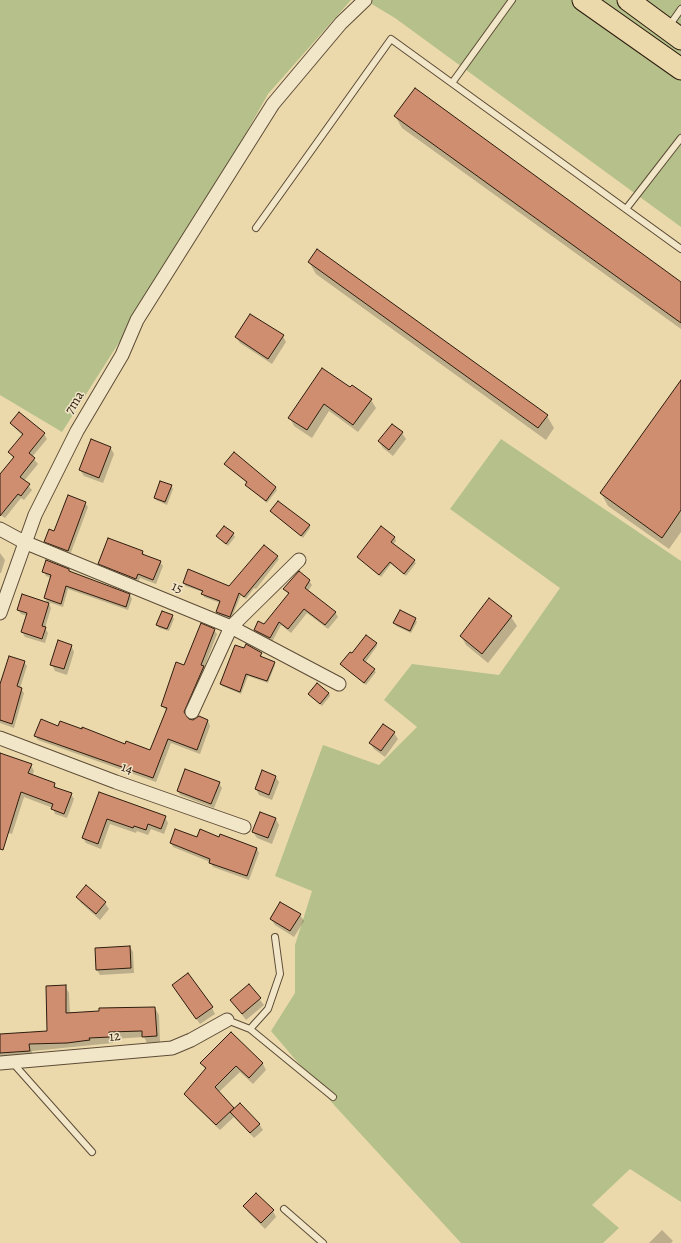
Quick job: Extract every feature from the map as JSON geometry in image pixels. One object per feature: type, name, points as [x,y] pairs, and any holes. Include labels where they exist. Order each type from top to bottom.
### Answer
[{"type":"highway","points":[[583,0],[681,69]]},
{"type":"highway","points":[[628,0],[674,34]]},
{"type":"street","name":"7ma","points":[[0,613],[24,542],[35,515],[77,431],[122,355],[137,320],[273,104],[341,23],[365,0]]},
{"type":"street","name":"15","points":[[0,529],[24,542],[231,627],[339,684]]},
{"type":"street","points":[[192,712],[231,627],[299,560]]},
{"type":"street","name":"14","points":[[0,738],[116,782],[244,827]]},
{"type":"street","name":"12","points":[[6,1062],[172,1048],[191,1040],[227,1020]]},
{"type":"lane","points":[[452,84],[512,0]]},
{"type":"lane","points":[[674,34],[681,9]]},
{"type":"lane","points":[[256,228],[391,39],[681,249]]},
{"type":"lane","points":[[626,209],[681,138]]},
{"type":"lane","points":[[250,1028],[268,1009],[280,974],[275,937]]},
{"type":"lane","points":[[227,1020],[250,1028],[333,1097]]},
{"type":"lane","points":[[6,1062],[92,1152]]},
{"type":"lane","points":[[284,1209],[322,1243]]},
{"type":"green space","points":[[0,0],[351,0],[268,94],[197,220],[62,432],[0,395]]},
{"type":"green space","points":[[365,0],[681,0],[681,227],[395,18]]},
{"type":"green space","points":[[501,439],[681,561],[681,1202],[630,1169],[592,1205],[619,1228],[603,1243],[461,1243],[335,1106],[271,1031],[295,993],[295,945],[312,891],[275,876],[323,745],[379,765],[417,727],[384,700],[412,664],[499,675],[560,588],[450,509]]},
{"type":"building","points":[[415,88],[681,282],[681,323],[394,116]]},
{"type":"building","points":[[317,249],[548,415],[538,428],[308,262]]},
{"type":"building","points":[[250,314],[284,335],[268,359],[235,337]]},
{"type":"building","points":[[322,368],[350,387],[352,385],[372,399],[353,425],[324,404],[307,430],[288,418]]},
{"type":"building","points":[[681,380],[681,510],[662,538],[600,493]]},
{"type":"building","points":[[19,412],[45,433],[29,453],[35,458],[20,477],[30,484],[21,496],[18,494],[0,516],[0,474],[14,457],[8,452],[23,434],[10,423]]},
{"type":"building","points":[[392,424],[403,432],[389,450],[378,441]]},
{"type":"building","points":[[91,439],[111,447],[99,478],[79,470]]},
{"type":"building","points":[[234,452],[276,487],[266,501],[245,485],[247,482],[224,464]]},
{"type":"building","points":[[160,481],[172,485],[165,502],[154,498]]},
{"type":"building","points":[[68,495],[86,502],[68,551],[44,542],[49,529],[54,531]]},
{"type":"building","points":[[278,501],[310,525],[301,536],[270,511]]},
{"type":"building","points":[[224,526],[234,533],[226,544],[216,536]]},
{"type":"building","points":[[381,526],[395,537],[391,542],[415,560],[404,574],[390,562],[379,575],[357,557]]},
{"type":"building","points":[[108,538],[143,551],[142,554],[161,561],[153,580],[138,574],[136,579],[98,564]]},
{"type":"building","points":[[264,545],[278,556],[244,597],[239,593],[230,617],[216,612],[220,601],[201,594],[203,591],[183,583],[188,569],[229,586]]},
{"type":"building","points":[[46,560],[69,569],[69,571],[130,594],[126,607],[66,586],[61,604],[44,598],[51,575],[42,572]]},
{"type":"building","points":[[299,571],[310,580],[305,588],[336,612],[325,625],[304,609],[288,629],[279,622],[270,638],[254,630],[258,621],[264,624],[289,593],[283,589]]},
{"type":"building","points":[[22,594],[49,603],[42,626],[46,627],[42,639],[21,632],[27,613],[17,610]]},
{"type":"building","points":[[489,598],[512,616],[482,654],[460,636]]},
{"type":"building","points":[[400,610],[416,618],[410,631],[393,623]]},
{"type":"building","points":[[162,611],[173,615],[167,629],[156,625]]},
{"type":"building","points":[[201,623],[215,629],[201,665],[204,666],[184,712],[189,719],[193,720],[199,716],[208,720],[197,750],[168,739],[153,778],[34,736],[41,719],[58,726],[60,721],[82,729],[82,727],[125,744],[126,741],[150,750],[167,708],[161,706],[176,662],[184,665]]},
{"type":"building","points":[[366,635],[377,643],[363,660],[375,669],[364,683],[340,664],[350,652],[352,653]]},
{"type":"building","points":[[58,640],[72,645],[64,669],[50,665]]},
{"type":"building","points":[[246,644],[262,653],[260,656],[275,662],[267,681],[246,674],[240,692],[220,684],[235,645],[244,648]]},
{"type":"building","points":[[9,656],[25,661],[17,686],[22,688],[12,724],[0,720],[0,684]]},
{"type":"building","points":[[317,683],[329,693],[320,704],[308,694]]},
{"type":"building","points":[[383,724],[395,732],[381,751],[369,743]]},
{"type":"building","points":[[0,753],[32,764],[28,773],[55,783],[54,787],[72,793],[64,814],[51,809],[53,804],[21,792],[3,850],[0,849]]},
{"type":"building","points":[[185,769],[220,782],[211,804],[177,791]]},
{"type":"building","points":[[262,770],[276,776],[269,795],[255,789]]},
{"type":"building","points":[[99,792],[166,816],[161,829],[148,824],[146,830],[134,826],[133,828],[107,819],[98,844],[82,838]]},
{"type":"building","points":[[260,812],[276,818],[268,838],[252,832]]},
{"type":"building","points":[[175,829],[197,837],[200,829],[219,837],[220,834],[257,848],[247,876],[209,863],[210,859],[170,843]]},
{"type":"building","points":[[86,885],[106,902],[96,914],[76,897]]},
{"type":"building","points":[[280,902],[301,914],[290,931],[270,919]]},
{"type":"building","points":[[130,946],[131,968],[96,970],[95,948]]},
{"type":"building","points":[[188,973],[213,1007],[196,1019],[172,985]]},
{"type":"building","points":[[249,984],[261,998],[242,1014],[230,1000]]},
{"type":"building","points":[[66,985],[66,1013],[99,1011],[99,1008],[155,1007],[157,1036],[142,1037],[142,1031],[109,1032],[110,1037],[89,1038],[90,1040],[67,1043],[29,1044],[30,1051],[0,1053],[0,1034],[47,1031],[46,986]]},
{"type":"building","points":[[231,1032],[263,1063],[249,1078],[236,1066],[215,1087],[234,1108],[216,1125],[184,1094],[206,1068],[200,1063]]},
{"type":"building","points":[[240,1103],[260,1124],[250,1133],[230,1112]]},
{"type":"building","points":[[256,1193],[274,1210],[261,1223],[243,1206]]}]
